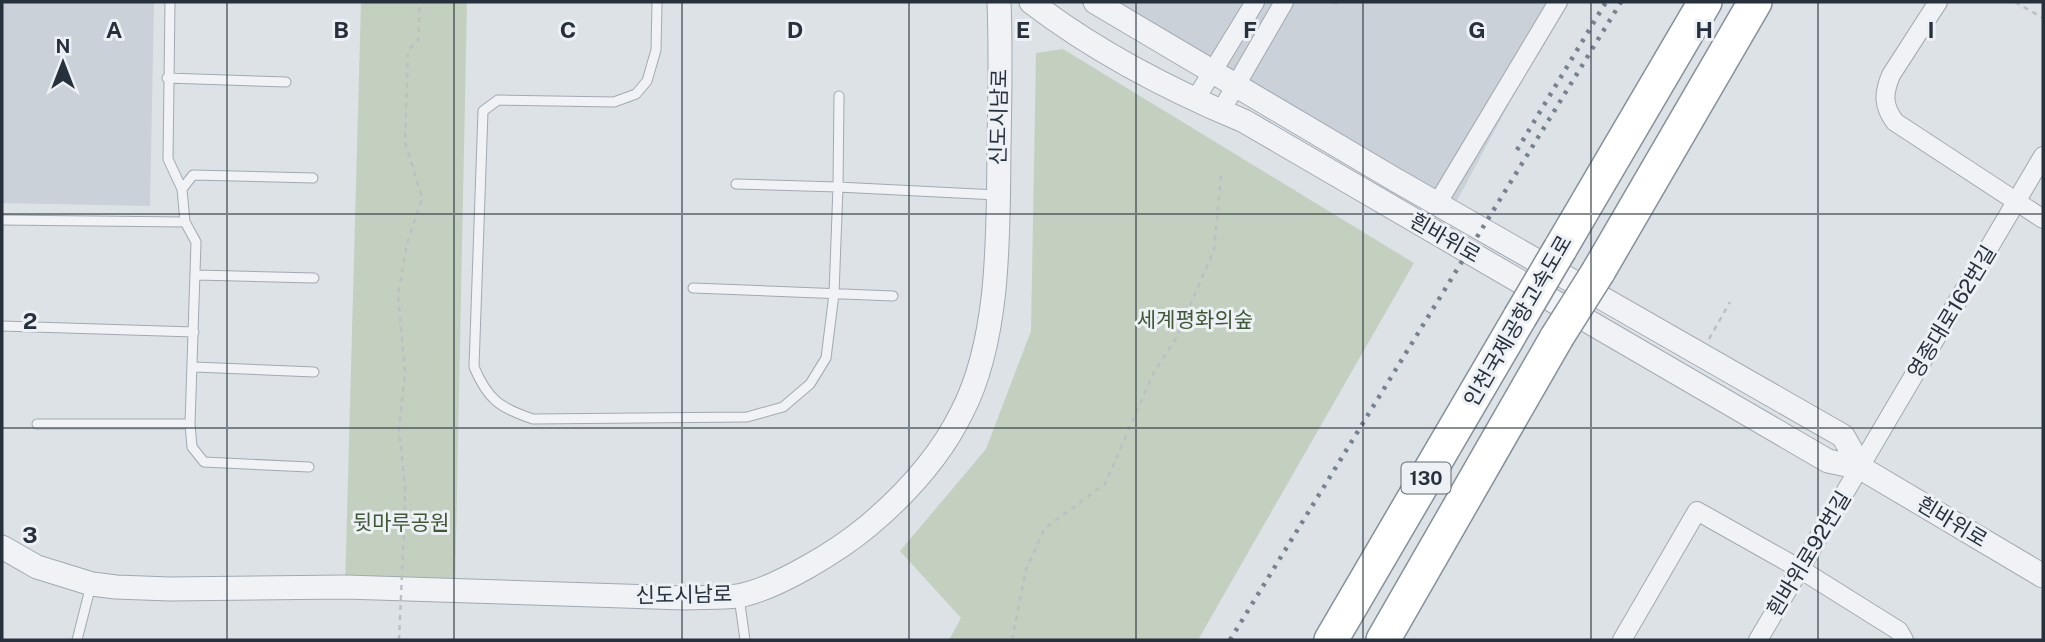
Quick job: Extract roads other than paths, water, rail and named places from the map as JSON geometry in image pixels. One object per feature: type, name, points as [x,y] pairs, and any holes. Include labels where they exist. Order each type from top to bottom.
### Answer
[{"type":"highway","name":"인천국제공항고속도로","points":[[1331,640],[1705,2]]},
{"type":"highway","name":"인천국제공항고속도로","points":[[1383,640],[1557,337],[1598,272],[1755,2]]},
{"type":"highway","points":[[1395,640],[1437,549]]},
{"type":"street","name":"신도시남로","points":[[2,547],[37,567],[92,584],[170,589],[345,587],[684,598],[739,596],[798,572],[846,545],[889,509],[931,463],[963,411],[981,356],[991,307],[999,195],[999,2]]},
{"type":"street","name":"신도시남로","points":[[1000,36],[1006,2]]},
{"type":"street","name":"흰바위로","points":[[1031,2],[1056,21],[1195,100],[1256,128],[1828,461],[1861,468],[2043,576]]},
{"type":"street","name":"흰바위로","points":[[1095,2],[1437,204],[1843,436],[1861,468]]},
{"type":"street","points":[[1195,100],[1255,2]]},
{"type":"street","points":[[1221,111],[1284,2]]},
{"type":"street","points":[[1437,204],[1558,2]]},
{"type":"street","points":[[1938,2],[1891,75],[1886,87],[1886,110],[1895,122],[2016,204],[2043,219]]},
{"type":"street","name":"영종대로162번길","points":[[1861,468],[2043,156]]},
{"type":"street","name":"흰바위로92번길","points":[[1758,640],[1861,468]]},
{"type":"street","points":[[1622,640],[1697,511],[1800,569],[1899,631],[1904,640]]},
{"type":"lane","points":[[170,2],[168,159],[182,189],[185,222],[196,242],[194,367],[190,424],[192,447],[204,461],[309,467]]},
{"type":"lane","points":[[657,2],[656,50],[647,81],[636,94],[614,102],[498,100],[483,111],[474,367],[484,390],[505,410],[533,419],[747,417],[783,407],[810,384],[826,358],[834,294],[839,96]]},
{"type":"lane","points":[[167,78],[286,82]]},
{"type":"lane","points":[[182,189],[193,174],[313,178]]},
{"type":"lane","points":[[736,184],[999,195]]},
{"type":"lane","points":[[2,220],[185,222]]},
{"type":"lane","points":[[197,275],[314,278]]},
{"type":"lane","points":[[693,288],[893,296]]},
{"type":"lane","points":[[2,326],[194,332]]},
{"type":"lane","points":[[194,367],[314,372]]},
{"type":"lane","points":[[37,424],[190,424]]},
{"type":"lane","points":[[77,640],[92,584]]},
{"type":"lane","points":[[739,596],[745,640]]},
{"type":"railway","points":[[1517,150],[1606,2]]},
{"type":"railway","points":[[1230,640],[1621,2]]},
{"type":"park label","name":"세계평화의숲","points":[[1195,320]]},
{"type":"park label","name":"뒷마루공원","points":[[401,523]]}]
